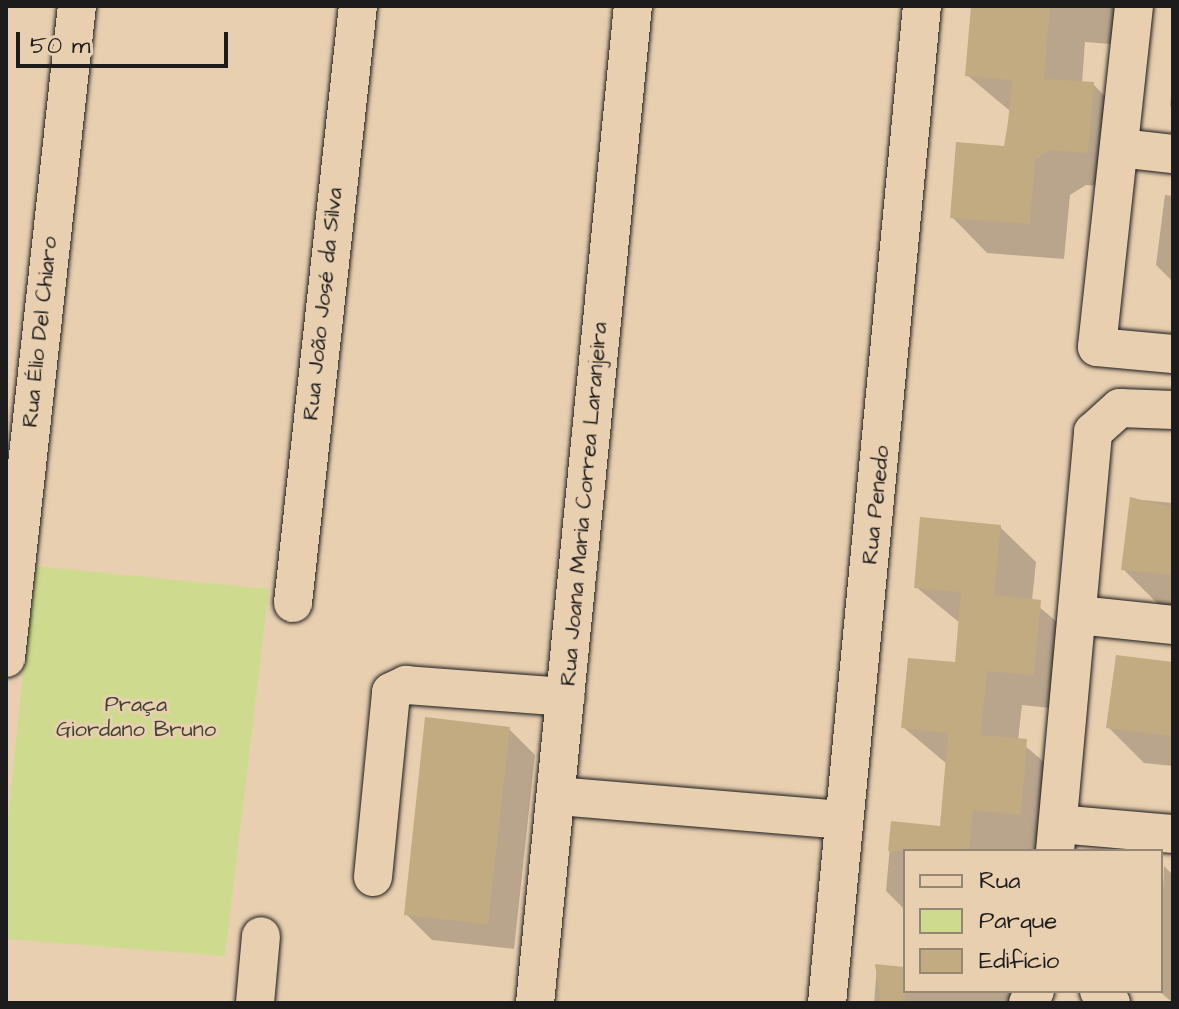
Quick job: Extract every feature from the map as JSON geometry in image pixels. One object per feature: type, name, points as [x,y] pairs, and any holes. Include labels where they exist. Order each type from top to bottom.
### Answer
[{"type":"street","name":"Rua Élio Del Chiaro","points":[[6,658],[19,397],[77,6]]},
{"type":"street","name":"Rua João José da Silva","points":[[293,603],[358,6]]},
{"type":"street","name":"Rua Joana Maria Correa Laranjeira","points":[[535,1003],[633,6]]},
{"type":"street","name":"Rua Penedo","points":[[827,1003],[922,6]]},
{"type":"street","points":[[1134,6],[1097,347],[1173,354]]},
{"type":"street","points":[[1120,148],[1173,154]]},
{"type":"street","points":[[1173,410],[1120,408],[1093,432],[1056,837],[1173,834]]},
{"type":"street","points":[[1078,615],[1173,625]]},
{"type":"street","points":[[373,877],[391,692],[406,685],[566,697]]},
{"type":"street","points":[[557,796],[843,820]]},
{"type":"street","points":[[255,1003],[261,936]]},
{"type":"green space","name":"Praça Giordano Bruno","points":[[34,566],[269,589],[225,956],[6,939],[6,840]]},
{"type":"building","points":[[971,6],[1050,6],[1044,79],[1094,82],[1088,153],[1050,150],[1035,160],[1030,224],[950,218],[956,142],[1004,146],[1008,122],[1012,80],[965,76]]},
{"type":"building","points":[[1130,497],[1173,508],[1173,575],[1121,570]]},
{"type":"building","points":[[920,517],[1001,525],[994,595],[1041,600],[1034,675],[987,671],[981,735],[1027,739],[1021,815],[973,810],[969,849],[888,851],[891,821],[940,826],[948,733],[901,728],[908,658],[955,662],[961,592],[914,588]]},
{"type":"building","points":[[1116,655],[1173,662],[1173,736],[1106,728]]},
{"type":"building","points":[[425,717],[510,727],[488,924],[404,915]]},
{"type":"building","points":[[875,964],[903,967],[905,1003],[881,1003]]}]
